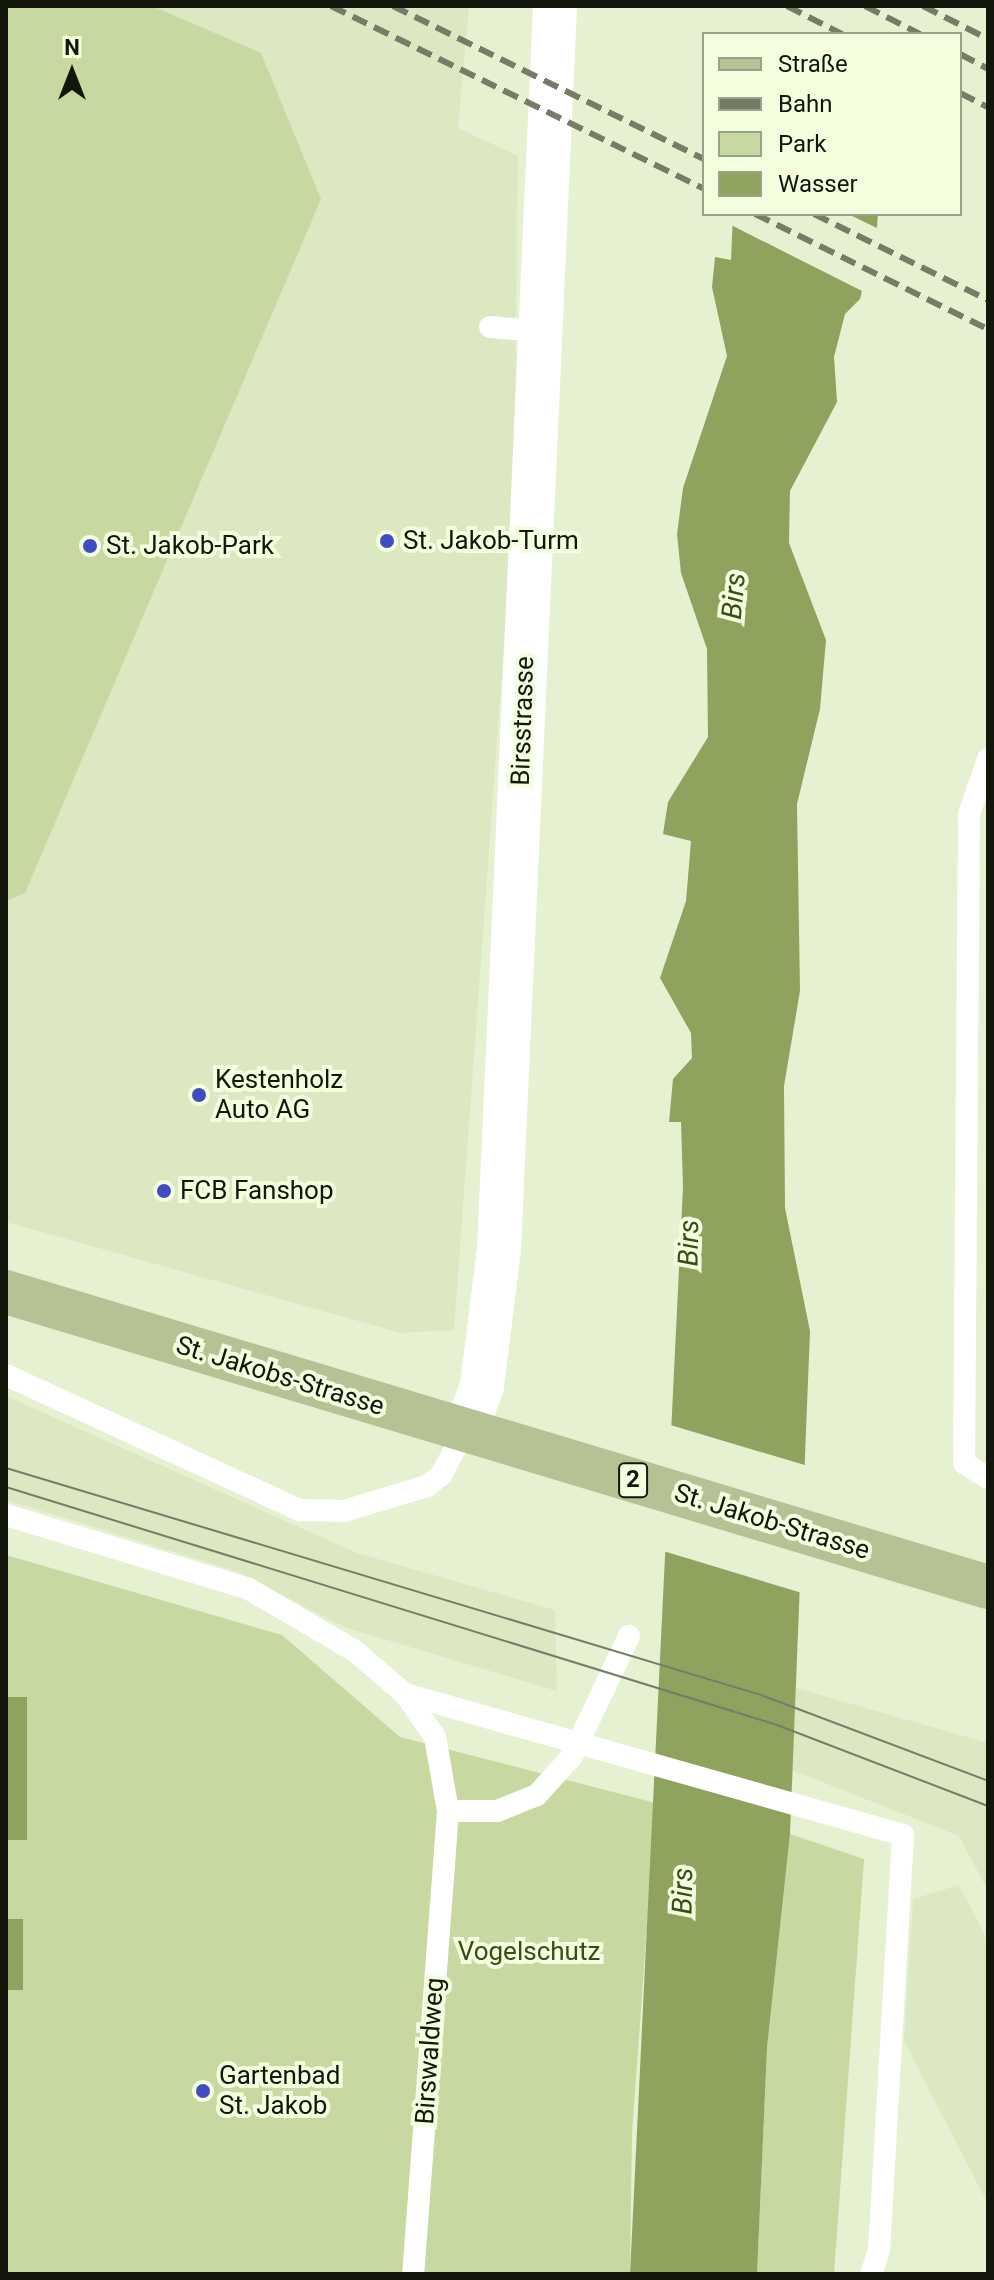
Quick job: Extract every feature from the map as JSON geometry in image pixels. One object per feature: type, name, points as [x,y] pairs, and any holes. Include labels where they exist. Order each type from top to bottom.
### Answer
[{"type":"main road","name":"St. Jakobs-Strasse","points":[[6,1292],[555,1456]]},
{"type":"main road","name":"St. Jakob-Strasse","points":[[555,1456],[988,1587]]},
{"type":"street","name":"Birsstrasse","points":[[465,1431],[482,1386],[499,1250],[555,6]]},
{"type":"lane","points":[[490,327],[538,331]]},
{"type":"lane","points":[[988,759],[969,814],[964,1463],[974,1476],[988,1478]]},
{"type":"lane","points":[[6,1375],[300,1510],[344,1511],[427,1486],[441,1475],[465,1431]]},
{"type":"lane","points":[[6,1515],[247,1588],[355,1651],[405,1694],[544,1730],[903,1835],[879,2250],[871,2274]]},
{"type":"lane","points":[[448,1811],[497,1811],[537,1795],[572,1756],[629,1636]]},
{"type":"lane","name":"Birswaldweg","points":[[405,1694],[435,1737],[448,1811],[413,2274]]},
{"type":"shaded area","points":[[6,6],[469,6],[458,128],[518,156],[514,508],[454,1330],[401,1333],[6,1222]]},
{"type":"shaded area","points":[[6,1396],[357,1553],[555,1610],[557,1691],[344,1627],[236,1571],[6,1500]]},
{"type":"shaded area","points":[[796,1688],[988,1743],[988,1891],[959,1836],[792,1770]]},
{"type":"shaded area","points":[[959,1885],[988,1941],[988,2204],[904,2041],[913,1899]]},
{"type":"green space","name":"St. Jakob-Park","points":[[6,6],[152,6],[261,53],[321,199],[25,893],[6,901]]},
{"type":"green space","name":"Gartenbad St. Jakob","points":[[6,1555],[282,1635],[400,1737],[656,1803],[632,2133],[630,2274],[6,2274]]},
{"type":"green space","points":[[790,1834],[864,1859],[834,2274],[757,2274],[767,2048]]},
{"type":"water","name":"Birs","points":[[733,216],[878,216],[860,299],[845,314],[834,357],[837,402],[790,491],[789,543],[826,640],[820,709],[797,804],[800,991],[784,1086],[785,1208],[810,1331],[790,1834],[767,2048],[757,2274],[630,2274],[683,1187],[681,1122],[669,1122],[673,1079],[692,1058],[691,1033],[660,978],[686,901],[691,841],[663,834],[668,802],[708,737],[707,649],[681,573],[677,534],[683,488],[727,356],[712,287],[715,257],[731,260]]},
{"type":"water","points":[[6,1697],[27,1697],[27,1840],[6,1840]]},
{"type":"water","points":[[6,1919],[23,1919],[23,1990],[6,1990]]},
{"type":"pier","points":[[740,6],[887,6],[886,32],[763,32],[739,20]]},
{"type":"pier","points":[[729,216],[852,216],[881,230],[866,293],[729,224]]},
{"type":"pier","points":[[667,1424],[808,1466],[802,1593],[660,1550]]},
{"type":"tram line","points":[[6,1468],[761,1695],[988,1781]]},
{"type":"tram line","points":[[6,1487],[777,1725],[988,1806]]},
{"type":"railway","points":[[331,6],[702,188]]},
{"type":"railway","points":[[393,6],[702,158]]},
{"type":"railway","points":[[787,6],[838,32]]},
{"type":"railway","points":[[865,6],[916,32]]},
{"type":"railway","points":[[923,6],[988,39]]},
{"type":"railway","points":[[962,55],[988,69]]},
{"type":"railway","points":[[962,94],[988,107]]},
{"type":"railway","points":[[759,216],[988,329]]},
{"type":"railway","points":[[818,216],[988,300]]},
{"type":"place","name":"St. Jakob-Turm","points":[[387,541]]},
{"type":"place","name":"St. Jakob-Park","points":[[90,546]]},
{"type":"place","name":"Kestenholz Auto AG","points":[[199,1095]]},
{"type":"place","name":"FCB Fanshop","points":[[164,1191]]},
{"type":"place","name":"Gartenbad St. Jakob","points":[[203,2091]]},
{"type":"park label","name":"Vogelschutz","points":[[529,1952]]}]
